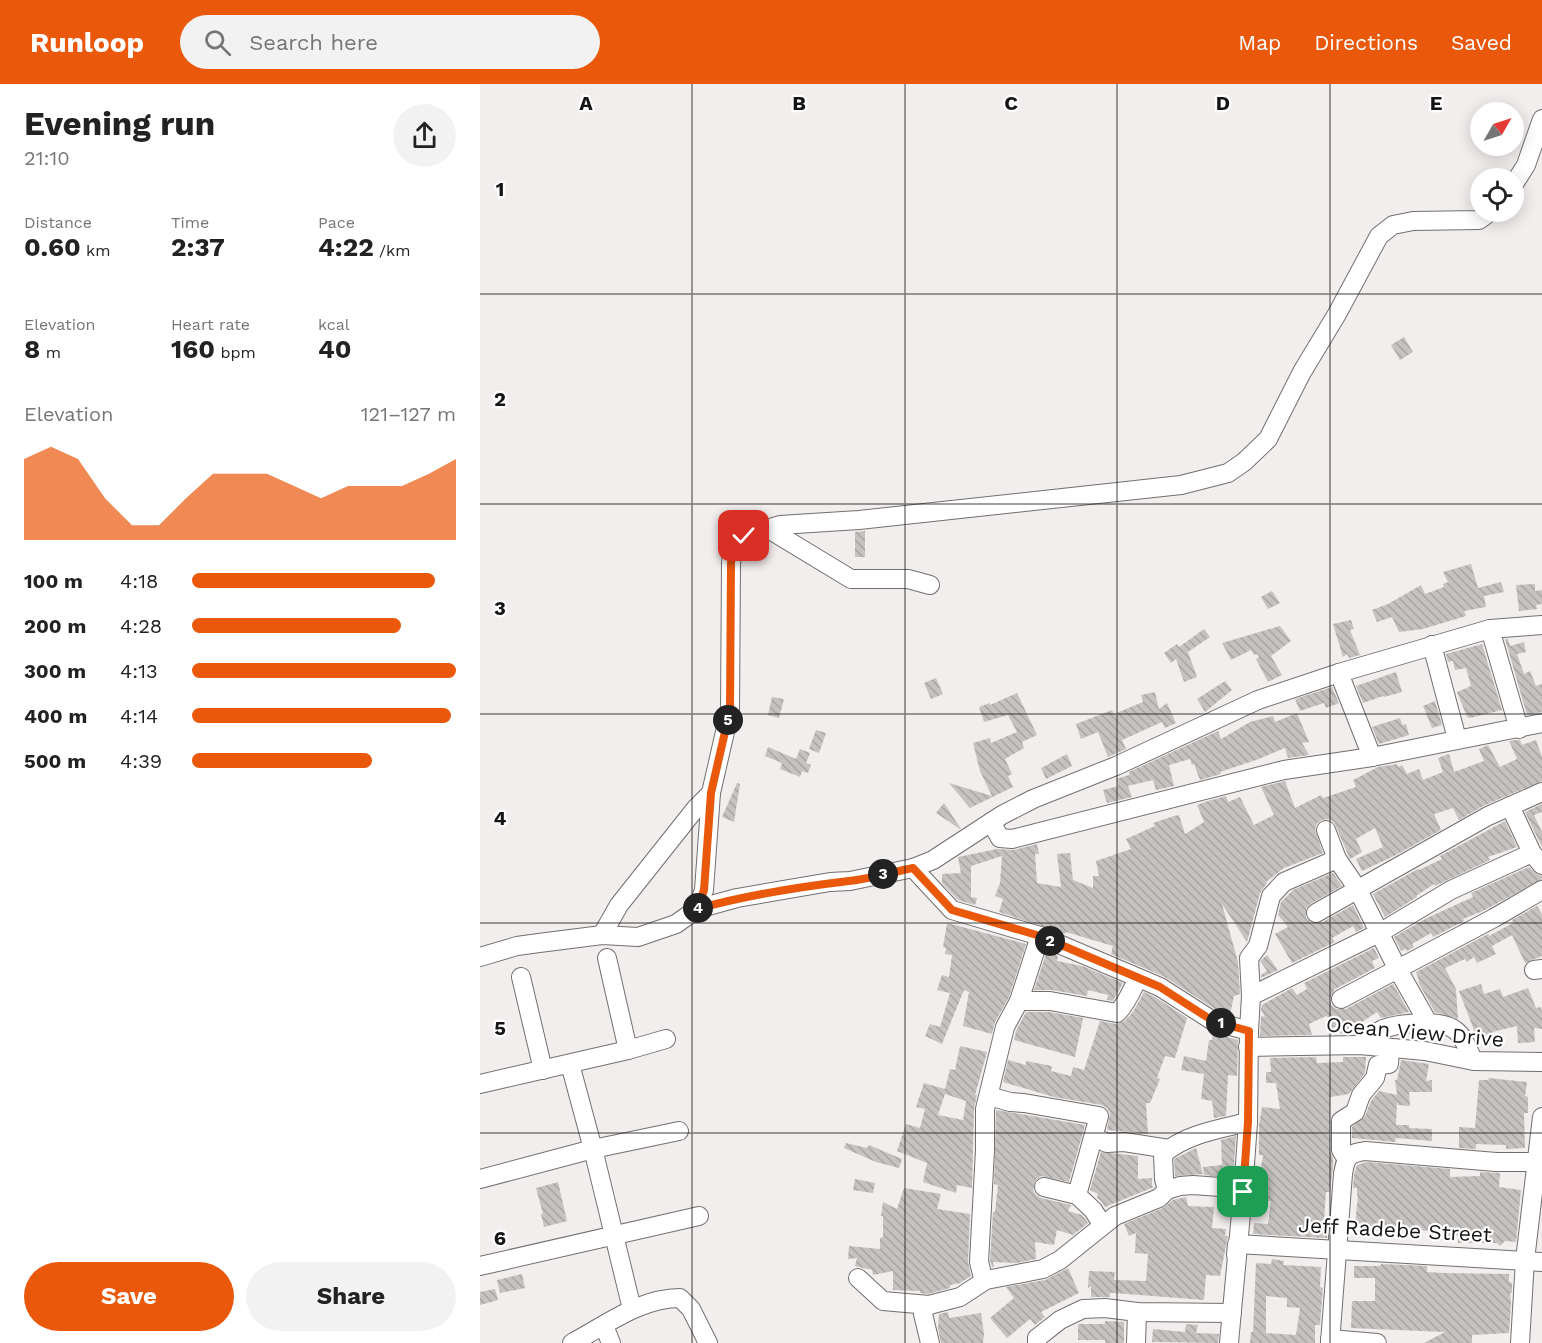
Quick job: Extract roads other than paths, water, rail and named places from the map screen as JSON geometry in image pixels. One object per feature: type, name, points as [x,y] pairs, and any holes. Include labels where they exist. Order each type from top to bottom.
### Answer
[{"type":"street","points":[[1524,168],[1542,119]]},
{"type":"street","points":[[697,909],[704,890],[711,793],[730,710],[733,547],[744,536],[767,528],[1181,485],[1228,473],[1244,462],[1268,439],[1302,372],[1337,314],[1379,236],[1392,225],[1413,221],[1470,220]]},
{"type":"street","points":[[767,528],[851,579],[908,579],[930,585]]},
{"type":"street","points":[[480,957],[517,946],[602,935],[638,937],[676,924],[697,909],[737,898],[830,882],[850,881],[913,868],[933,860],[991,822],[1033,799],[1116,765],[1258,700],[1490,628],[1542,625]]},
{"type":"street","points":[[1490,628],[1520,729]]},
{"type":"street","points":[[1432,645],[1456,740]]},
{"type":"street","points":[[1340,673],[1372,757]]},
{"type":"street","points":[[991,822],[1000,838],[1012,839],[1284,770],[1372,757],[1542,723]]},
{"type":"street","points":[[1316,913],[1510,806],[1542,792]]},
{"type":"street","points":[[602,935],[619,905],[696,808],[711,793]]},
{"type":"street","points":[[1251,996],[1381,932],[1451,890],[1537,859],[1510,806]]},
{"type":"street","points":[[1326,830],[1337,859],[1358,888],[1426,1022]]},
{"type":"street","points":[[1229,1343],[1248,1122],[1251,996],[1249,958],[1258,946],[1271,896],[1284,882],[1337,859]]},
{"type":"street","name":"Ocean View Drive","points":[[913,868],[952,910],[1040,936],[1160,987],[1213,1021],[1249,1039],[1425,1051],[1474,1061],[1542,1062]]},
{"type":"street","points":[[1341,999],[1542,890]]},
{"type":"street","points":[[986,1281],[978,1262],[985,1150],[985,1109],[1005,1028],[1019,1001],[1040,936]]},
{"type":"street","points":[[607,958],[628,1050]]},
{"type":"street","points":[[521,977],[543,1070]]},
{"type":"street","points":[[1019,1001],[1050,1001],[1117,1013],[1134,990],[1138,978]]},
{"type":"street","points":[[1360,1045],[1383,1029],[1426,1022],[1448,1026],[1456,1030],[1464,1040],[1474,1061]]},
{"type":"street","points":[[480,1084],[666,1039]]},
{"type":"street","points":[[1377,1343],[1330,1341],[1346,1158],[1341,1150],[1341,1121],[1355,1112],[1361,1095],[1375,1078],[1378,1065],[1389,1064],[1389,1048]]},
{"type":"street","points":[[570,1064],[632,1310]]},
{"type":"street","points":[[989,1096],[1010,1102],[1024,1102],[1099,1116],[1077,1195]]},
{"type":"street","points":[[1520,1343],[1534,1261],[1542,1117]]},
{"type":"street","points":[[1167,1190],[1163,1154],[1168,1149],[1197,1135],[1248,1122]]},
{"type":"street","points":[[480,1179],[593,1149],[679,1131]]},
{"type":"street","points":[[1094,1137],[1107,1143],[1124,1142],[1168,1149]]},
{"type":"street","points":[[1346,1158],[1365,1151],[1496,1162],[1538,1162]]},
{"type":"street","points":[[858,1278],[883,1301],[929,1305],[960,1297],[986,1281],[1043,1269],[1060,1260],[1102,1224],[1115,1216],[1159,1198],[1167,1190],[1193,1185],[1243,1192]]},
{"type":"street","points":[[1044,1187],[1077,1195],[1093,1210],[1102,1224]]},
{"type":"street","points":[[480,1266],[699,1216]]},
{"type":"street","points":[[1229,1343],[1237,1244]]},
{"type":"street","name":"Jeff Radebe Street","points":[[1237,1244],[1534,1261]]},
{"type":"street","points":[[572,1343],[607,1335],[632,1310],[664,1298],[680,1298],[691,1309],[708,1343]]},
{"type":"street","points":[[929,1305],[923,1310],[923,1314],[930,1343]]},
{"type":"street","points":[[1032,1341],[1060,1320],[1083,1309],[1232,1313]]},
{"type":"street","points":[[1136,1343],[1137,1312]]}]
